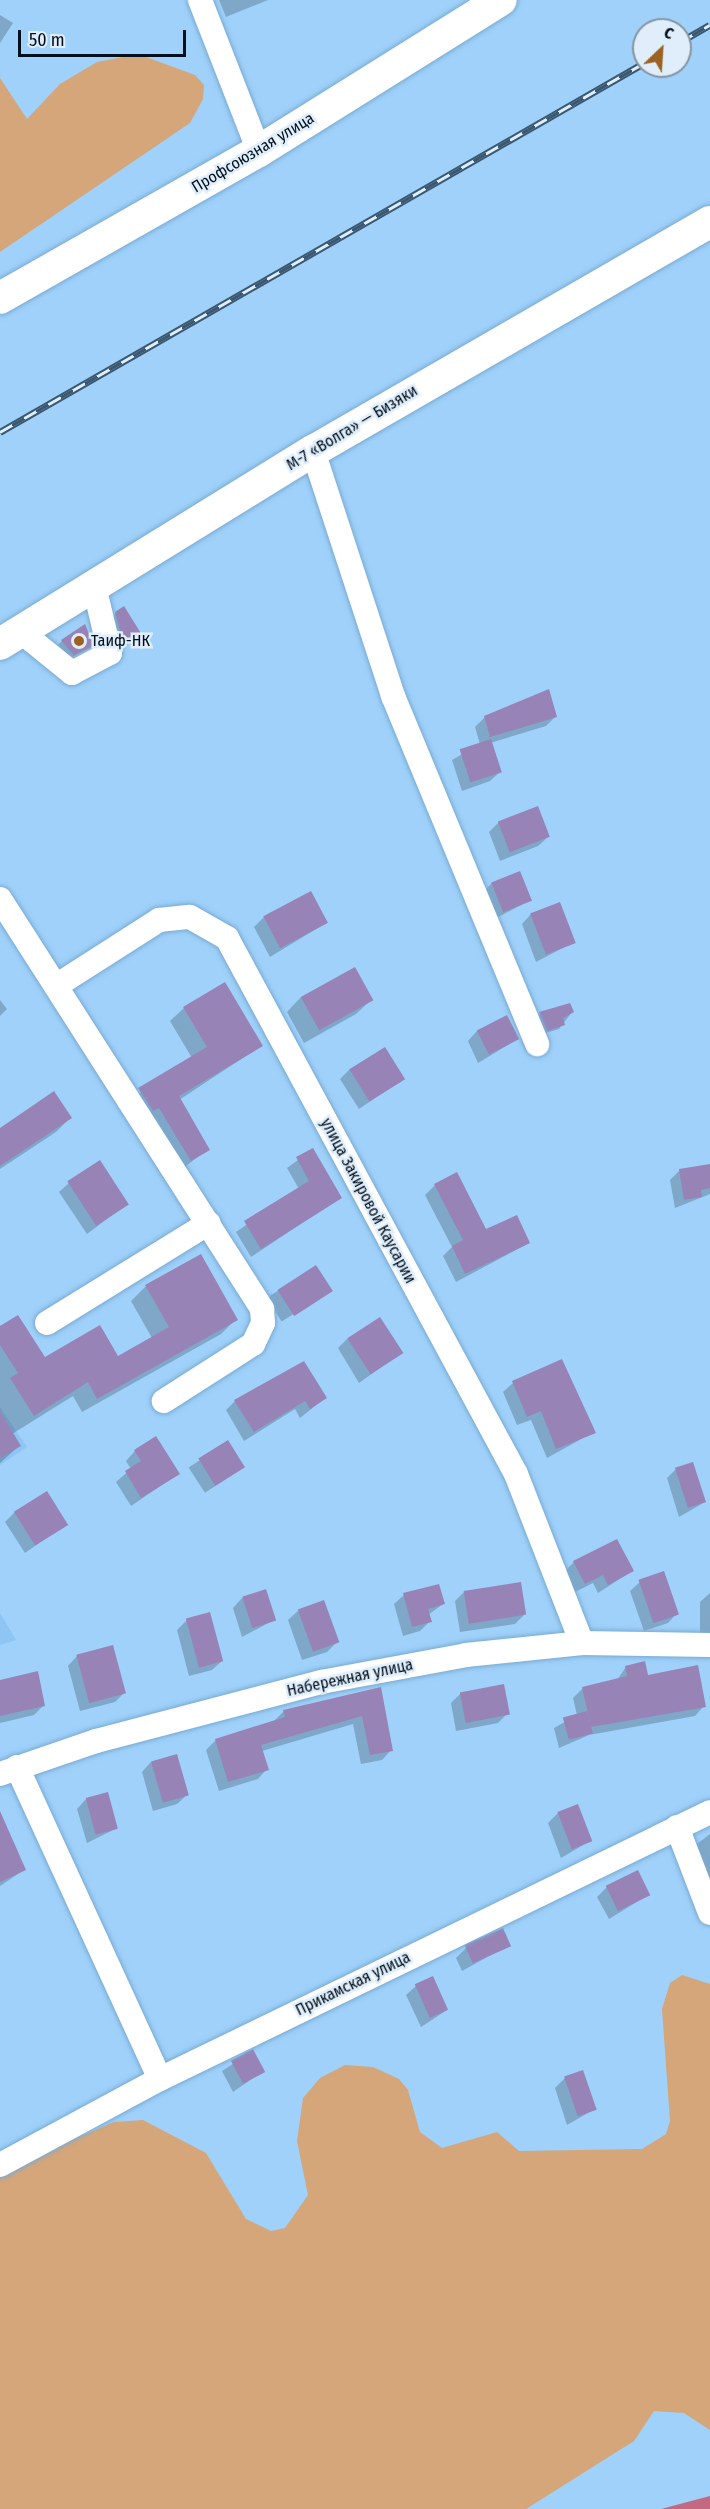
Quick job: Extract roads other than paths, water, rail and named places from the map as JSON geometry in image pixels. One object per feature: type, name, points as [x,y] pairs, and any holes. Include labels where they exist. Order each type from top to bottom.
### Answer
[{"type":"main road","name":"Профсоюзная улица","points":[[0,298],[259,151],[501,0]]},
{"type":"main road","name":"М-7 «Волга» — Бизяки","points":[[10,637],[313,451],[710,222]]},
{"type":"street","points":[[200,0],[259,151]]},
{"type":"street","points":[[313,451],[393,696],[537,1044]]},
{"type":"street","points":[[10,637],[72,673],[110,653],[94,586]]},
{"type":"street","points":[[0,899],[59,984],[262,1309],[263,1323],[253,1344],[164,1401]]},
{"type":"street","name":"улица Закировой Каусарии","points":[[59,984],[159,920],[190,917],[227,938],[516,1474],[582,1643]]},
{"type":"street","points":[[47,1323],[208,1223]]},
{"type":"street","name":"Набережная улица","points":[[8,1770],[321,1682],[466,1654],[582,1643],[710,1645]]},
{"type":"street","points":[[8,1770],[160,2079]]},
{"type":"street","name":"Прикамская улица","points":[[0,2165],[160,2079],[710,1812]]},
{"type":"street","points":[[677,1827],[710,1914]]},
{"type":"railway","points":[[692,35],[710,25]]},
{"type":"railway","points":[[0,432],[632,70]]},
{"type":"place","name":"Таиф-НК","points":[[79,641]]}]
